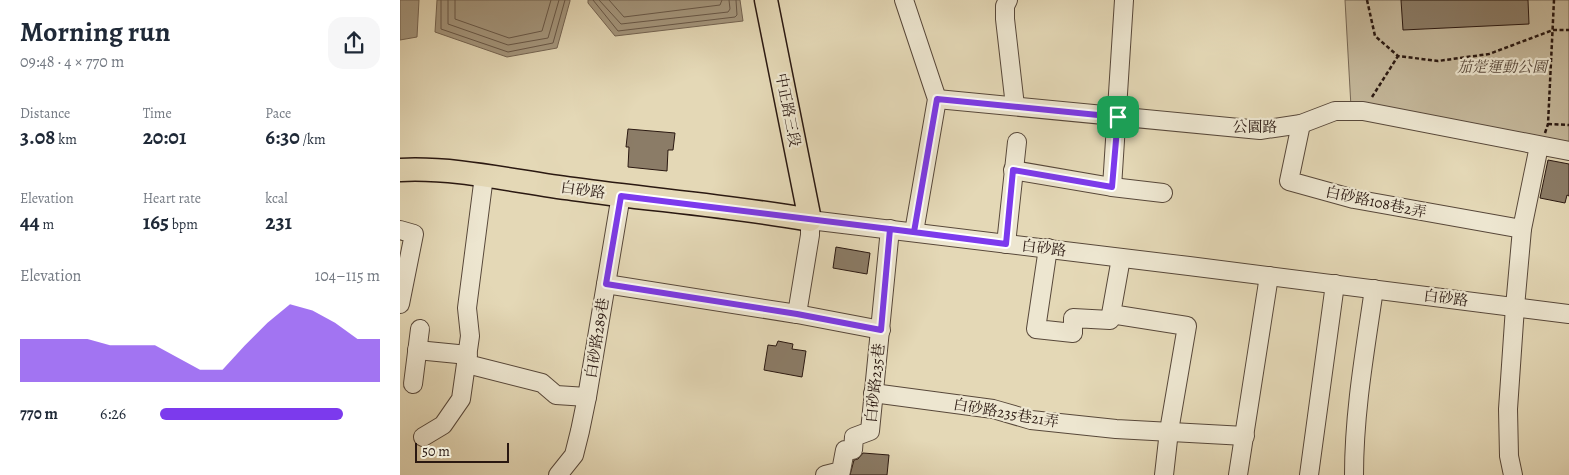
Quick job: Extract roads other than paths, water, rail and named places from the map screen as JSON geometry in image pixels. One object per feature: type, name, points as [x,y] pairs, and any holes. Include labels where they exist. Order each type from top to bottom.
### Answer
[{"type":"main road","name":"中正路三段","points":[[766,0],[810,220]]},
{"type":"main road","name":"白砂路","points":[[400,170],[427,170],[484,176],[621,196],[767,212],[810,220]]},
{"type":"street","points":[[904,0],[937,99],[914,232]]},
{"type":"street","points":[[1008,0],[1005,19],[1015,106]]},
{"type":"street","points":[[1112,187],[1118,117],[1124,0]]},
{"type":"street","name":"公園路","points":[[937,99],[1260,130],[1302,124],[1335,111],[1363,111],[1569,151]]},
{"type":"street","name":"白砂路108巷2弄","points":[[1302,124],[1289,181],[1354,199],[1522,229]]},
{"type":"street","points":[[1006,244],[1017,142]]},
{"type":"street","points":[[1513,475],[1509,456],[1508,409],[1514,307],[1522,229],[1539,146]]},
{"type":"street","points":[[1013,170],[1112,187],[1163,193]]},
{"type":"street","points":[[423,438],[443,425],[461,399],[470,336],[467,308],[484,176]]},
{"type":"street","name":"白砂路289巷","points":[[558,475],[574,455],[588,397],[621,196]]},
{"type":"street","name":"白砂路","points":[[810,220],[1569,314]]},
{"type":"street","points":[[797,314],[810,235],[810,220]]},
{"type":"street","name":"白砂路235巷","points":[[825,475],[841,471],[845,450],[853,450],[854,437],[870,431],[890,229]]},
{"type":"street","points":[[400,230],[414,234],[400,304]]},
{"type":"street","points":[[1048,248],[1036,328],[1073,333],[1073,318],[1110,320],[1122,258]]},
{"type":"street","points":[[1238,475],[1269,276]]},
{"type":"street","points":[[606,284],[797,314],[881,330]]},
{"type":"street","points":[[1309,475],[1336,284]]},
{"type":"street","points":[[1354,475],[1357,401],[1374,289]]},
{"type":"street","points":[[1112,314],[1187,326],[1169,431],[1164,475]]},
{"type":"street","points":[[413,384],[420,329]]},
{"type":"street","points":[[417,350],[468,360],[542,383],[556,395],[588,397]]},
{"type":"street","name":"白砂路235巷21弄","points":[[873,393],[993,409],[1031,420],[1116,429],[1245,436]]},
{"type":"water","points":[[400,0],[419,0],[417,37],[400,40]]},
{"type":"water","points":[[437,0],[570,1],[557,48],[507,57],[435,32]]},
{"type":"water","points":[[588,0],[740,0],[743,21],[615,36],[588,3]]},
{"type":"park label","name":"茄萣運動公園","points":[[1502,67]]}]
